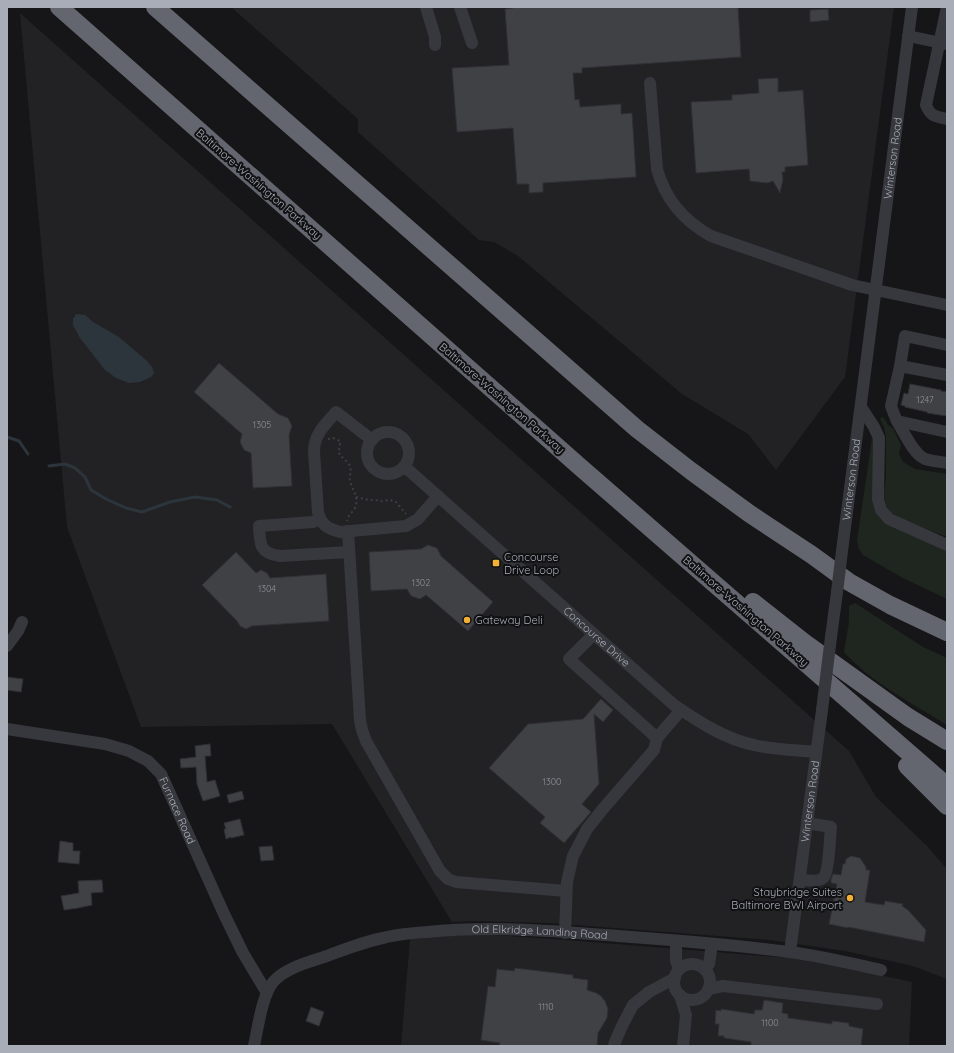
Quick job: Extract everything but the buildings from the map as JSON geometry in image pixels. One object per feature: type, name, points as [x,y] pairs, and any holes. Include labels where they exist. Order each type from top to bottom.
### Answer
[{"type":"highway","name":"Baltimore-Washington Parkway","points":[[59,7],[579,466],[947,786]]},
{"type":"highway","points":[[155,7],[637,429],[744,510],[812,555],[849,582],[890,605],[947,632]]},
{"type":"highway","points":[[425,330],[470,358],[639,508],[725,580],[805,643],[908,717],[947,741]]},
{"type":"highway","points":[[579,466],[623,516],[886,746],[947,806]]},
{"type":"highway","points":[[812,555],[947,623]]},
{"type":"street","points":[[426,7],[435,37],[435,45]]},
{"type":"street","points":[[460,7],[472,43]]},
{"type":"street","name":"Winterson Road","points":[[790,952],[912,7]]},
{"type":"street","points":[[947,7],[943,43],[926,105],[929,112],[934,116],[947,118]]},
{"type":"street","points":[[908,36],[943,43]]},
{"type":"street","points":[[650,83],[657,169],[660,181],[678,211],[698,229],[711,236],[852,285],[947,305]]},
{"type":"street","points":[[947,346],[905,336],[891,406],[897,421],[918,454],[924,458],[947,463]]},
{"type":"street","points":[[900,366],[947,375]]},
{"type":"street","points":[[861,407],[879,438],[878,499],[881,510],[889,518],[947,545]]},
{"type":"street","points":[[372,440],[336,412],[318,434],[314,443],[318,512],[324,525],[340,532],[347,528],[406,526],[418,519],[438,496]]},
{"type":"street","points":[[897,421],[947,432]]},
{"type":"street","points":[[384,432],[393,432],[402,437],[408,444],[410,454],[405,467],[398,473],[388,475],[375,470],[367,458],[367,449],[372,440],[384,432]]},
{"type":"street","name":"Concourse Drive","points":[[405,467],[674,706],[702,724],[726,736],[754,745],[778,749],[816,752]]},
{"type":"street","points":[[320,519],[313,522],[259,526],[260,544],[265,551],[272,555],[280,556],[349,552]]},
{"type":"street","points":[[347,528],[360,720],[362,730],[366,741],[440,871],[448,879],[456,882],[566,891]]},
{"type":"street","points":[[7,646],[18,631],[22,622]]},
{"type":"street","points":[[594,634],[569,659],[657,738]]},
{"type":"street","points":[[565,932],[566,891],[573,856],[587,830],[602,810],[654,750],[657,738],[681,710]]},
{"type":"street","name":"Furnace Road","points":[[7,729],[104,744],[129,751],[148,761],[161,774],[243,954],[267,993]]},
{"type":"street","points":[[800,880],[819,880],[824,876],[826,870],[831,827],[807,823]]},
{"type":"street","name":"Old Elkridge Landing Road","points":[[254,1046],[267,993],[274,981],[287,971],[302,964],[346,949],[383,938],[405,934],[469,929],[565,932],[752,947],[821,957],[880,970]]},
{"type":"street","points":[[676,941],[677,974],[674,985],[679,994],[686,1015],[683,1046]]},
{"type":"street","points":[[656,988],[679,994],[689,1000],[703,996],[708,979],[712,944]]},
{"type":"street","points":[[614,1046],[633,1005],[649,992],[677,974],[683,966],[692,964],[697,965],[708,979],[723,986],[877,1004]]},
{"type":"street","points":[[686,1015],[698,998]]},
{"type":"path","points":[[323,438],[333,438],[340,441],[338,451],[340,456],[350,465],[350,481],[357,504],[347,518],[347,528]]},
{"type":"path","points":[[356,497],[369,500],[390,500],[396,502],[405,513],[407,519]]},
{"type":"shaded area","points":[[231,7],[894,7],[845,377],[776,470],[748,434],[682,394],[518,256],[494,242],[479,240],[358,132],[358,119]]},
{"type":"shaded area","points":[[20,13],[849,751],[876,797],[927,846],[947,869],[947,979],[913,966],[845,951],[770,940],[549,923],[475,921],[452,922],[332,724],[141,727],[67,527]]},
{"type":"shaded area","points":[[76,314],[85,315],[93,322],[119,337],[152,367],[154,373],[151,377],[140,382],[129,383],[116,378],[105,370],[80,338],[73,325],[73,319]]},
{"type":"shaded area","points":[[882,417],[888,425],[893,428],[901,445],[899,454],[903,462],[915,469],[947,474],[947,537],[898,518],[891,513],[886,506],[884,496],[886,478],[886,438],[884,427],[880,419]]},
{"type":"shaded area","points":[[872,438],[875,440],[876,510],[947,552],[947,599],[901,577],[863,555],[859,549],[857,541]]},
{"type":"shaded area","points":[[855,603],[923,647],[947,658],[947,725],[880,683],[844,652],[849,622],[849,606]]},
{"type":"shaded area","points":[[477,934],[790,958],[842,967],[912,982],[909,1046],[401,1046],[410,939]]},
{"type":"waterway","points":[[7,437],[19,441],[28,454]]},
{"type":"waterway","points":[[49,466],[65,464],[75,468],[85,477],[91,490],[126,508],[142,512],[170,502],[195,497],[217,500],[230,507]]},
{"type":"place","name":"Concourse Drive Loop","points":[[496,563]]},
{"type":"place","name":"Gateway Deli","points":[[467,620]]},
{"type":"place","name":"Staybridge Suites Baltimore BWI Airport","points":[[850,898]]}]
